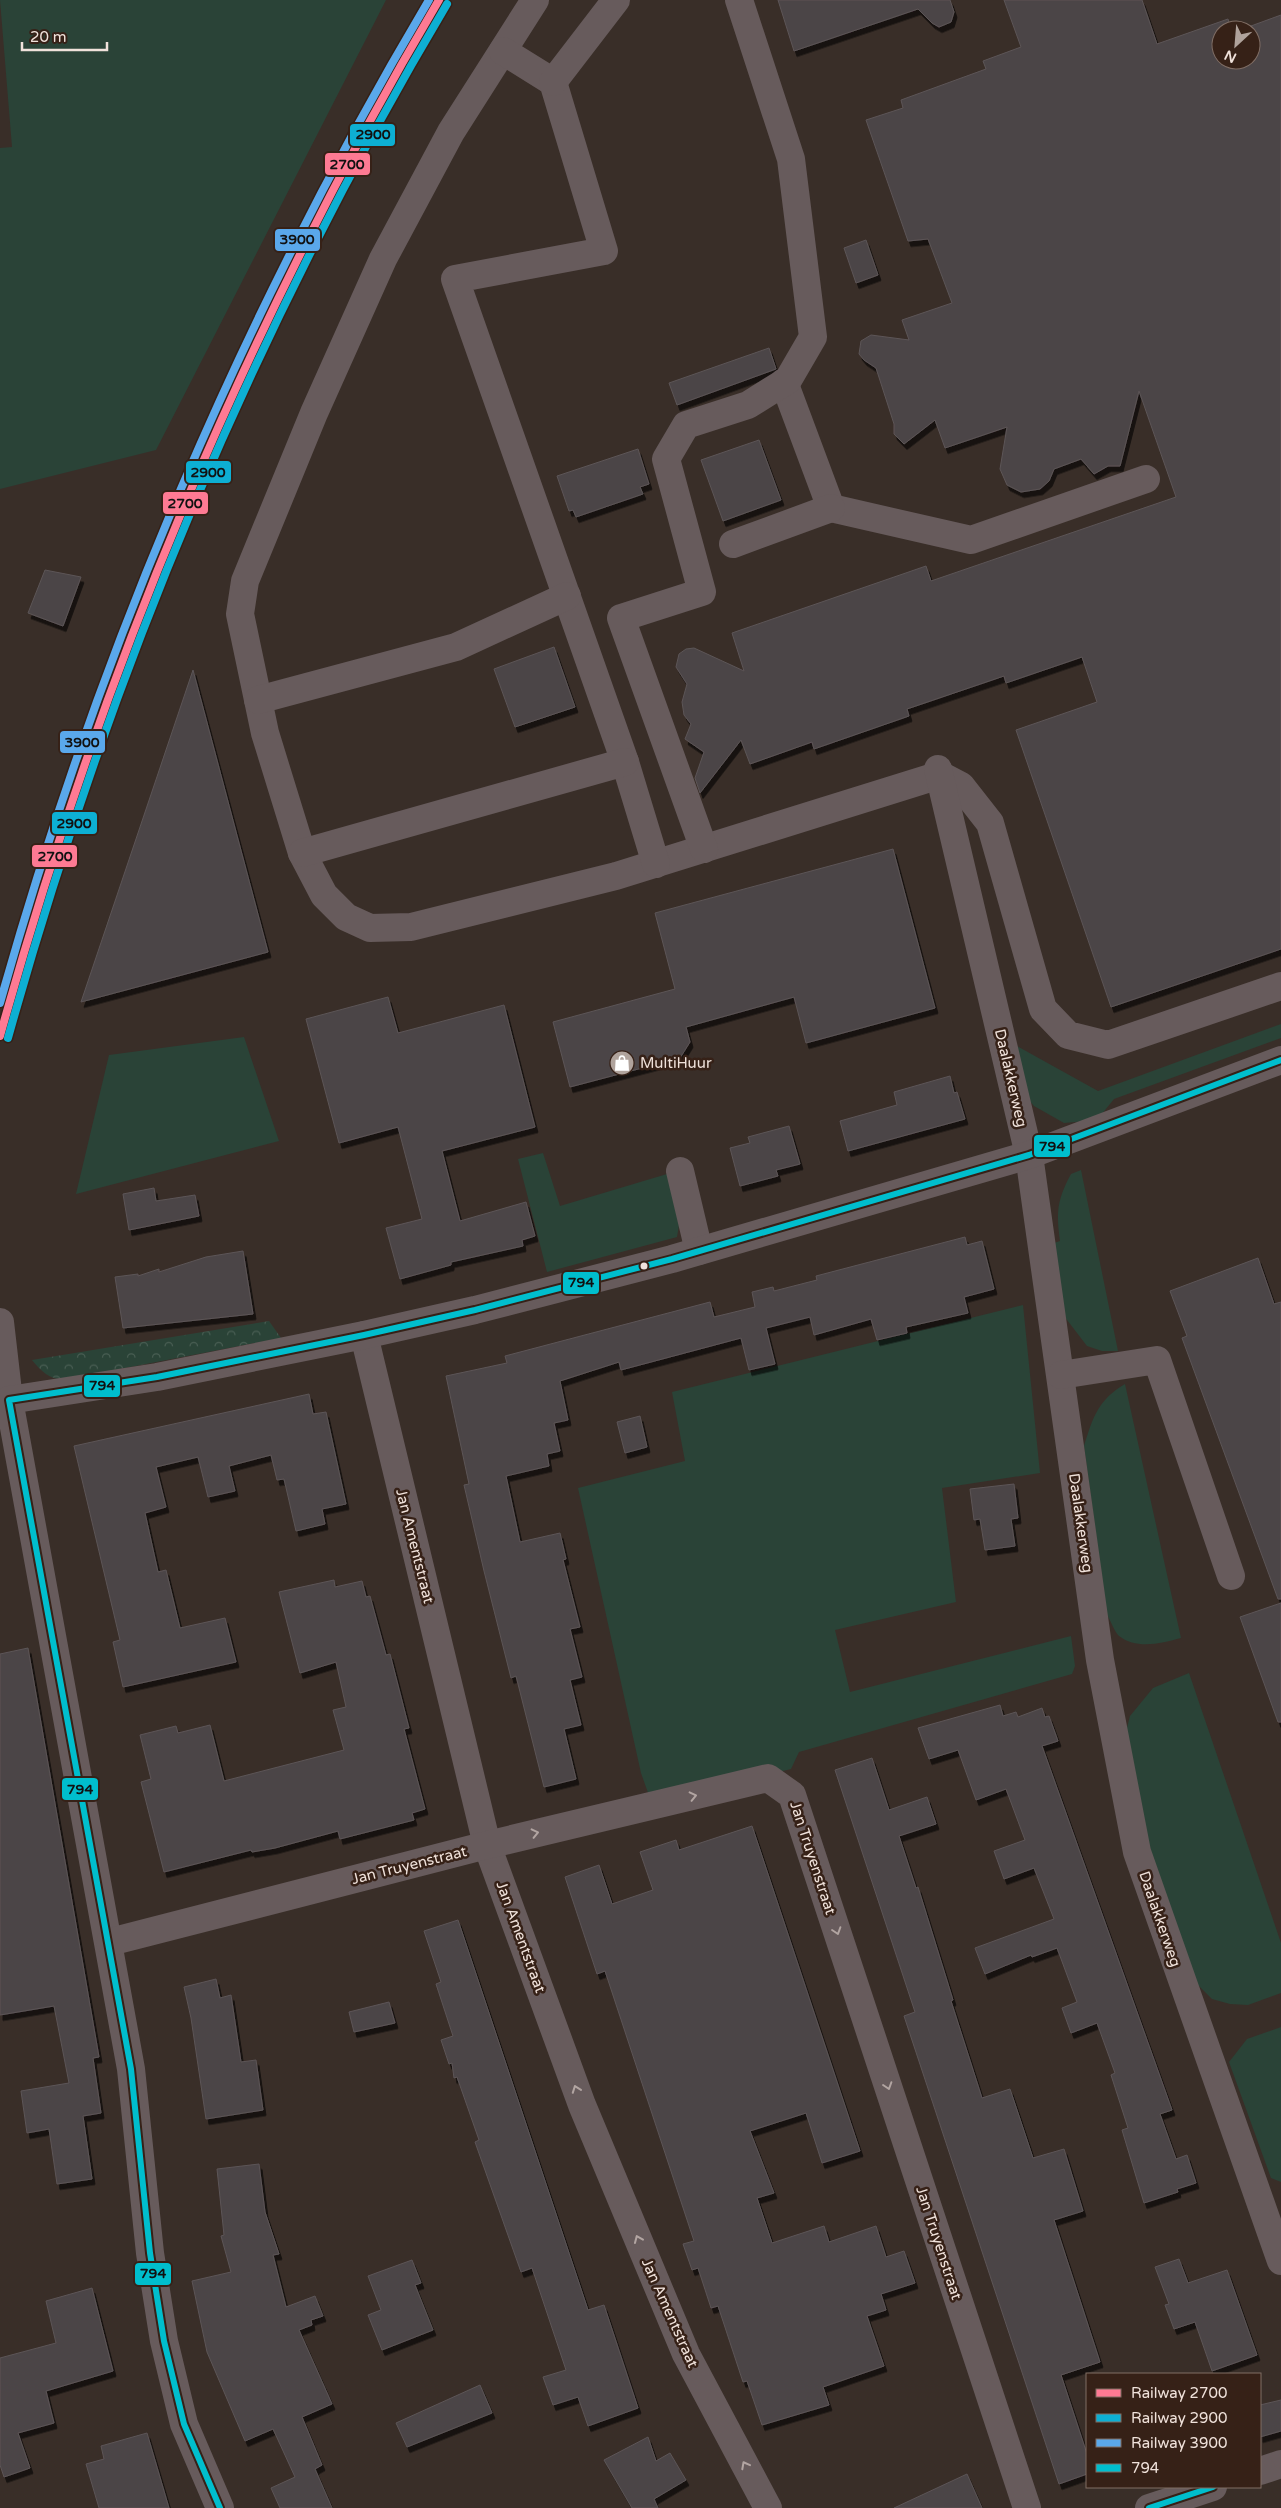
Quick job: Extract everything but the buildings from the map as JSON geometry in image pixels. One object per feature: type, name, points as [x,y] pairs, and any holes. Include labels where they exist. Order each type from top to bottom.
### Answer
[{"type":"street","points":[[535,0],[451,132],[383,259],[314,414],[245,581],[240,614],[265,733],[302,852],[324,895],[346,917],[370,928],[411,927],[616,876],[939,772],[961,786],[990,824],[1043,1009],[1068,1035],[1108,1045],[1281,986]]},
{"type":"street","points":[[553,82],[616,0]]},
{"type":"street","points":[[704,849],[622,618],[702,592],[666,459],[686,425],[748,405],[788,380],[813,337],[790,159],[739,0]]},
{"type":"street","points":[[503,51],[553,82],[604,252],[455,279],[626,762],[656,864]]},
{"type":"street","points":[[784,382],[831,508]]},
{"type":"street","points":[[733,544],[831,508],[971,540],[1146,480]]},
{"type":"street","points":[[258,700],[456,647],[567,596]]},
{"type":"street","points":[[302,852],[626,762]]},
{"type":"street","name":"Daalakkerweg","points":[[939,772],[1029,1155],[1100,1660],[1137,1852],[1281,2261]]},
{"type":"street","points":[[9,1400],[157,1377],[364,1335],[476,1310],[699,1251],[1029,1155],[1281,1060]]},
{"type":"street","points":[[680,1171],[699,1251]]},
{"type":"street","points":[[0,1322],[9,1400],[110,1942],[131,2069],[150,2253],[164,2342],[184,2424],[220,2508]]},
{"type":"street","name":"Jan Amentstraat","points":[[364,1335],[487,1845],[582,2104],[686,2354],[768,2508]]},
{"type":"street","points":[[1061,1375],[1156,1360],[1231,1576]]},
{"type":"street","name":"Jan Truyenstraat","points":[[110,1942],[487,1845],[768,1778],[792,1795],[1027,2508]]},
{"type":"street","points":[[1261,2471],[1281,2464]]},
{"type":"street","points":[[1149,2508],[1210,2488]]},
{"type":"green space","points":[[0,0],[386,0],[156,450],[0,489],[0,148],[12,147]]},
{"type":"green space","points":[[1281,1024],[1281,1038],[1114,1099],[1097,1120],[1064,1123],[1034,1106],[1023,1093],[1015,1045],[1098,1091]]},
{"type":"green space","points":[[244,1037],[279,1141],[76,1194],[109,1055]]},
{"type":"green space","points":[[543,1153],[560,1206],[667,1174],[679,1225],[677,1237],[547,1272],[518,1159]]},
{"type":"green space","points":[[1081,1170],[1118,1351],[1102,1351],[1087,1346],[1064,1316],[1054,1243],[1060,1241],[1058,1214],[1060,1199],[1071,1174]]},
{"type":"green space","points":[[1023,1305],[1040,1473],[942,1488],[956,1602],[835,1630],[850,1692],[1071,1636],[1075,1666],[1072,1674],[799,1752],[791,1769],[652,1804],[641,1773],[578,1488],[685,1461],[672,1392]]},
{"type":"green space","points":[[269,1321],[281,1338],[63,1380],[46,1374],[32,1360]]},
{"type":"green space","points":[[1125,1384],[1181,1638],[1150,1644],[1134,1643],[1119,1636],[1107,1615],[1084,1446],[1090,1426],[1098,1410],[1108,1396]]},
{"type":"green space","points":[[1189,1673],[1281,1943],[1281,1993],[1248,2005],[1230,2004],[1212,1999],[1189,1976],[1142,1843],[1123,1743],[1130,1716],[1153,1688]]},
{"type":"green space","points":[[1281,2027],[1281,2182],[1271,2178],[1229,2062],[1247,2039]]},
{"type":"rail line","name":"3900","points":[[0,1003],[39,872],[82,743],[130,614],[182,488],[237,363],[297,240],[361,119],[429,0]]},
{"type":"rail line","name":"2700","points":[[0,1036],[40,901],[84,767],[133,634],[185,503],[242,374],[304,248],[369,123],[439,0]]},
{"type":"rail line","name":"2900","points":[[8,1038],[48,903],[92,769],[140,637],[193,507],[250,378],[311,251],[377,127],[447,4]]},
{"type":"transit line","name":"794","points":[[220,2508],[184,2424],[164,2341],[150,2253],[131,2069],[9,1400],[157,1377],[364,1335],[475,1310],[672,1259],[1029,1155],[1281,1060]]},
{"type":"transit line","name":"794","points":[[1149,2508],[1210,2488]]},
{"type":"place","name":"MultiHuur","points":[[622,1063]]}]
